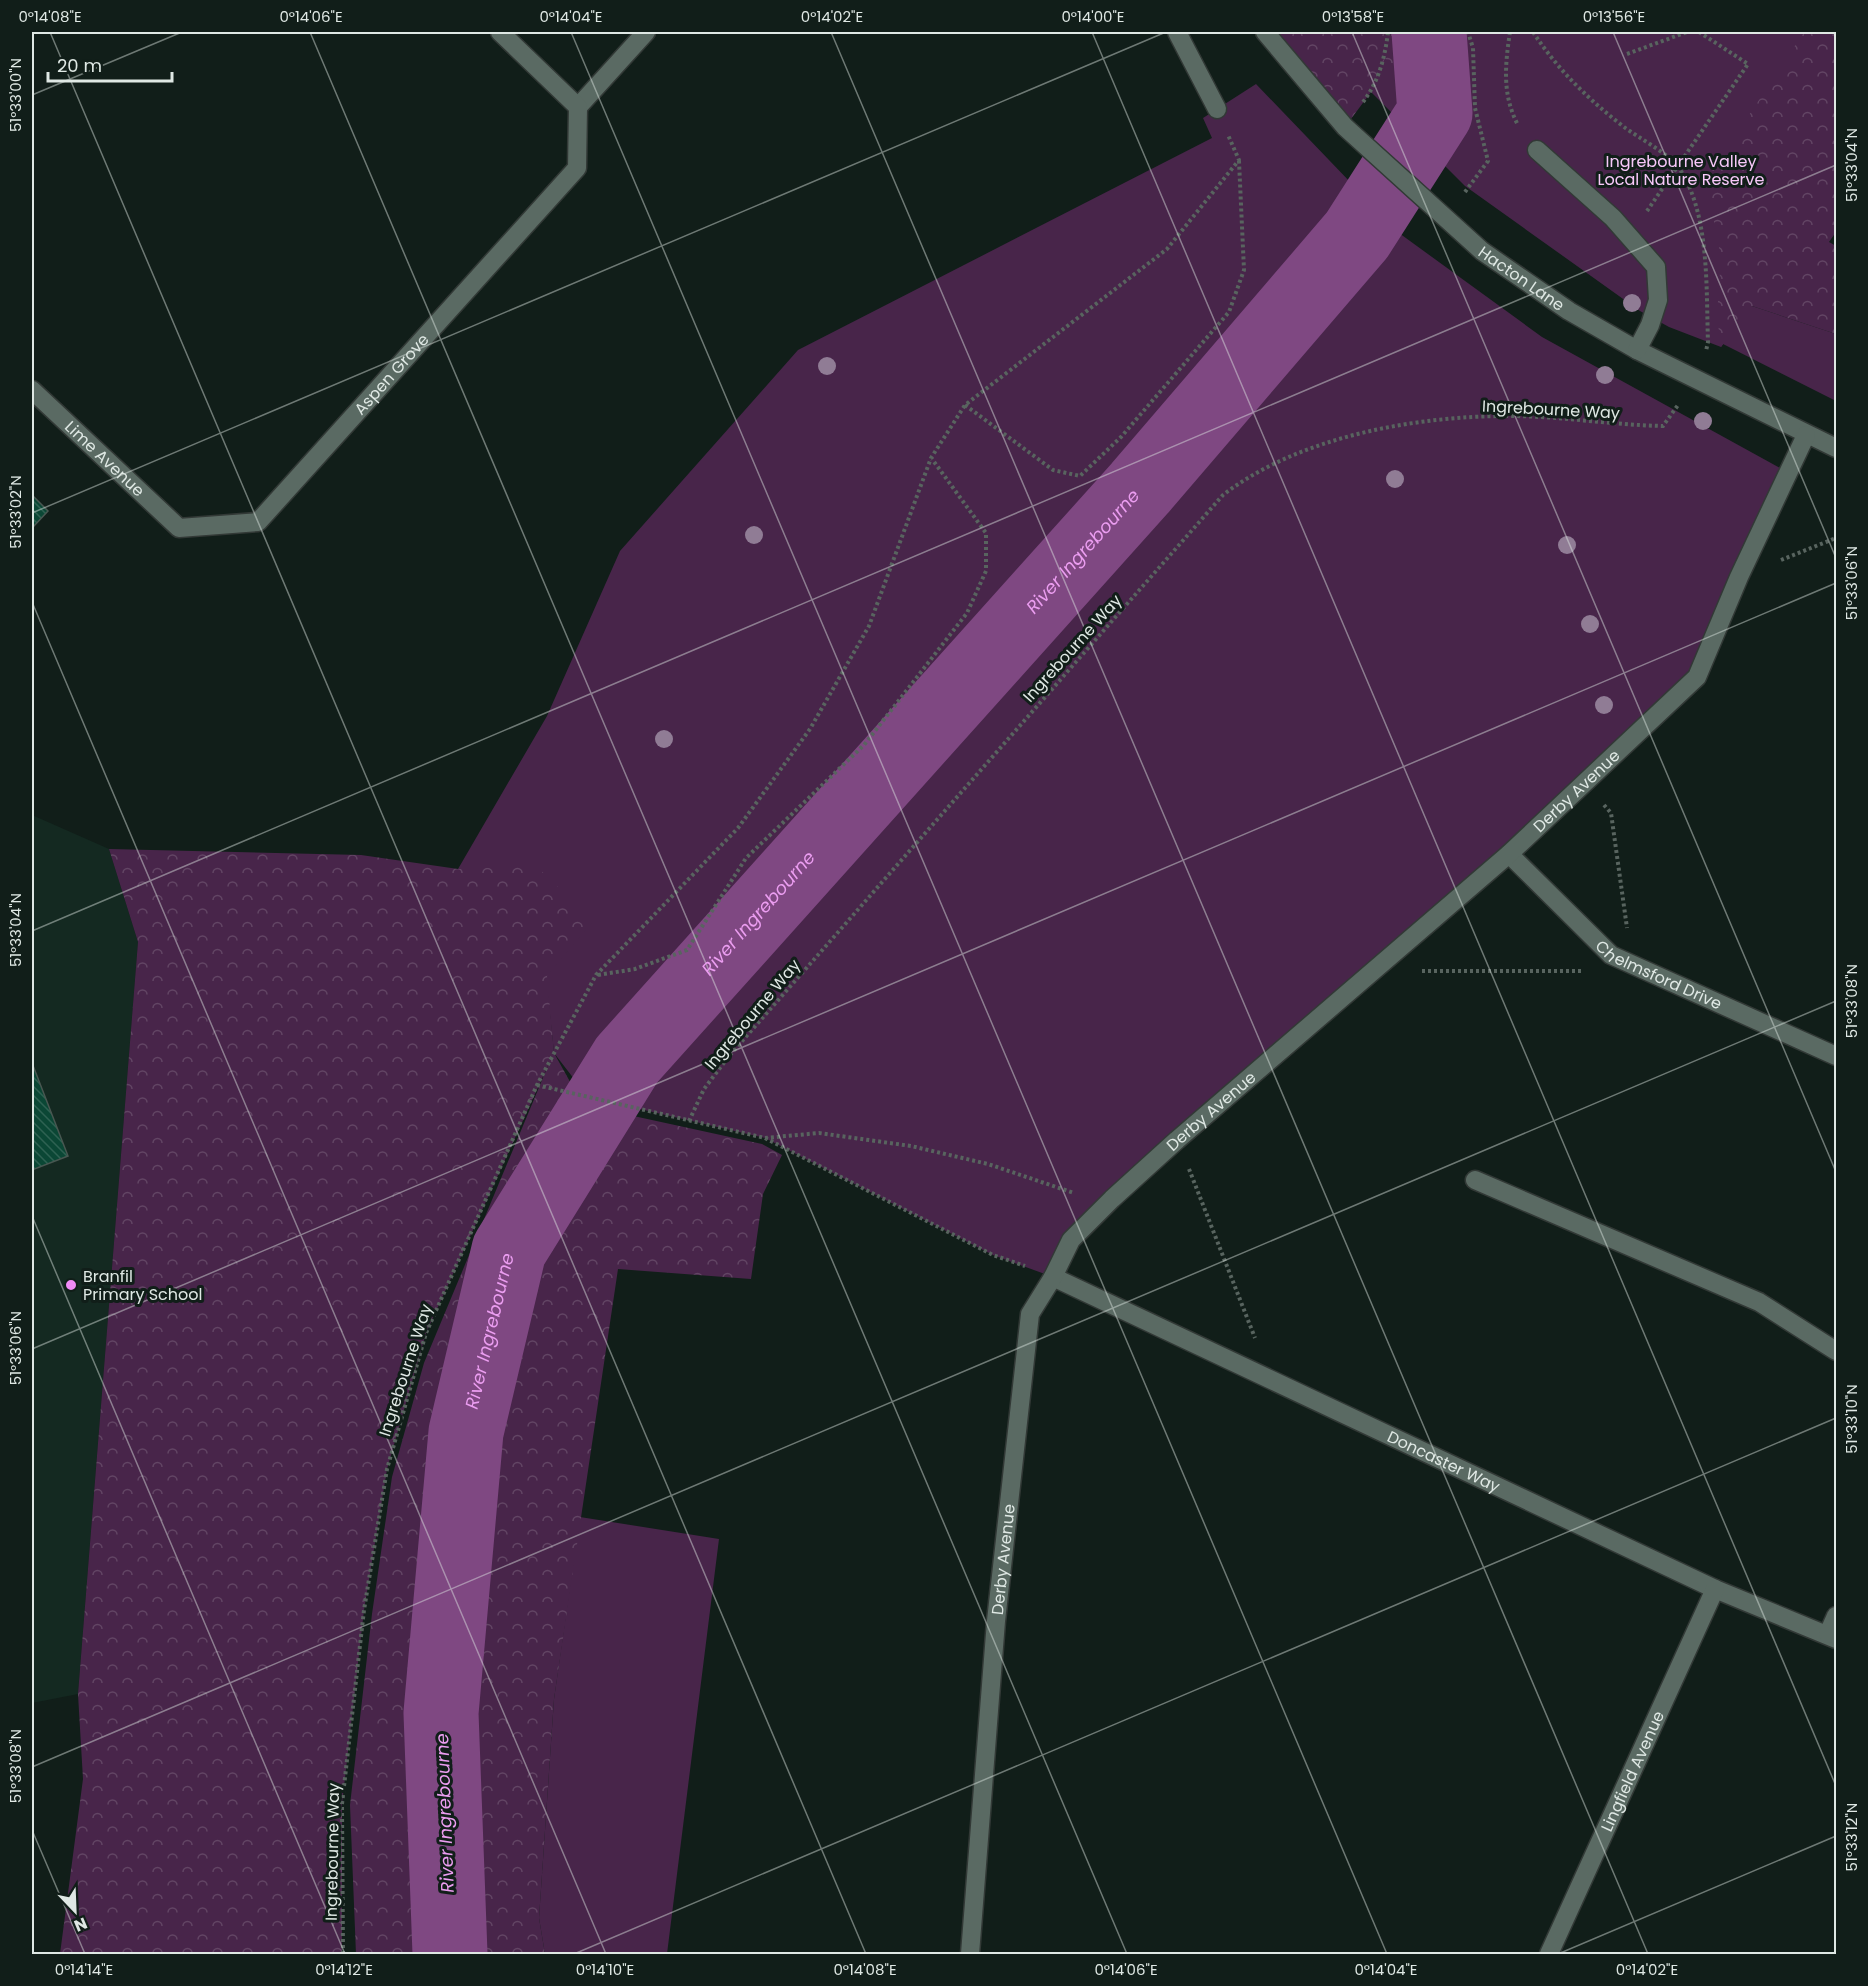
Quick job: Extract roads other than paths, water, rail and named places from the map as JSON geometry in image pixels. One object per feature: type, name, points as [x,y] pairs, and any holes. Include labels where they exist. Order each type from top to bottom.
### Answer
[{"type":"street","points":[[500,32],[578,107],[646,32]]},
{"type":"street","points":[[1177,32],[1217,109]]},
{"type":"street","name":"Hacton Lane","points":[[1265,32],[1345,127],[1413,186],[1482,251],[1569,310],[1637,350],[1836,448]]},
{"type":"street","name":"Aspen Grove","points":[[179,528],[258,522],[577,168],[578,107]]},
{"type":"street","points":[[1537,150],[1613,218],[1656,267],[1658,300],[1650,325],[1637,350]]},
{"type":"street","name":"Lime Avenue","points":[[32,390],[179,528]]},
{"type":"street","name":"Derby Avenue","points":[[970,1954],[996,1621],[1030,1314],[1053,1277],[1071,1240],[1112,1199],[1177,1140],[1509,854],[1697,677],[1739,577],[1806,435]]},
{"type":"street","name":"Chelmsford Drive","points":[[1509,854],[1611,955],[1836,1056]]},
{"type":"street","points":[[1475,1180],[1759,1302],[1836,1351]]},
{"type":"street","name":"Doncaster Way","points":[[1053,1277],[1715,1589],[1832,1637]]},
{"type":"street","name":"Lingfield Avenue","points":[[1549,1954],[1715,1589]]},
{"type":"street","points":[[1832,1637],[1836,1616]]},
{"type":"waterway","name":"River Ingrebourne","points":[[450,1954],[441,1713],[466,1432],[509,1250],[627,1060],[1140,488],[1357,235],[1435,113],[1429,32]]},
{"type":"place","name":"Branfil Primary School","points":[[71,1285]]},
{"type":"park label","name":"Ingrebourne Valley Local Nature Reserve","points":[[1681,170]]}]
